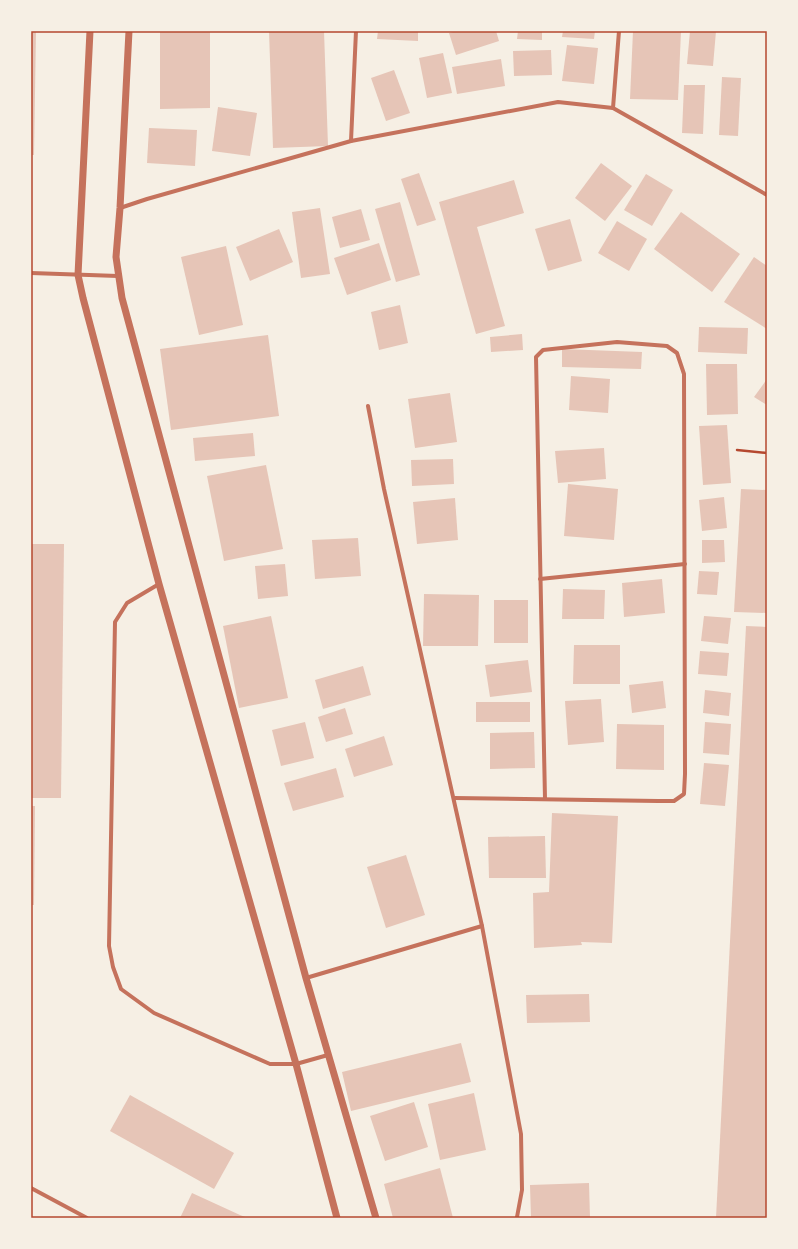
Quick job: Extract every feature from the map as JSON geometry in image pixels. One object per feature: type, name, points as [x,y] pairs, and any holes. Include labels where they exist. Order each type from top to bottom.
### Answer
[{"type":"street","points":[[90,31],[78,274],[85,306],[159,584],[296,1064],[337,1218]]},
{"type":"street","points":[[129,31],[116,257],[122,298],[306,978],[376,1218]]},
{"type":"street","points":[[350,141],[356,31]]},
{"type":"street","points":[[613,108],[619,31]]},
{"type":"street","points":[[120,208],[350,141],[558,102],[613,108],[767,194]]},
{"type":"street","points":[[31,273],[118,276]]},
{"type":"street","points":[[454,798],[674,801],[684,794],[684,374],[677,353],[667,346],[617,342],[543,350],[536,356],[545,799]]},
{"type":"street","points":[[368,406],[384,489],[482,926],[522,1134],[522,1190],[517,1217]]},
{"type":"street","points":[[540,579],[685,564]]},
{"type":"street","points":[[159,584],[127,604],[115,622],[109,946],[113,967],[121,989],[154,1013],[270,1064],[296,1064],[328,1055]]},
{"type":"street","points":[[306,978],[482,926]]},
{"type":"street","points":[[31,1188],[87,1218]]},
{"type":"path","points":[[737,450],[767,453]]},
{"type":"building","points":[[31,31],[36,31],[34,155],[31,155]]},
{"type":"building","points":[[160,31],[210,31],[210,108],[160,109]]},
{"type":"building","points":[[269,31],[324,31],[328,146],[273,148]]},
{"type":"building","points":[[378,31],[418,31],[418,41],[377,39]]},
{"type":"building","points":[[457,31],[496,31],[499,41],[456,55],[449,33]]},
{"type":"building","points":[[518,31],[542,31],[542,40],[517,39]]},
{"type":"building","points":[[563,31],[595,31],[594,39],[562,37]]},
{"type":"building","points":[[633,31],[681,31],[678,100],[630,99]]},
{"type":"building","points":[[690,31],[716,31],[713,66],[687,64]]},
{"type":"building","points":[[567,45],[598,48],[594,84],[562,81]]},
{"type":"building","points":[[551,50],[552,75],[514,76],[513,51]]},
{"type":"building","points":[[443,53],[452,93],[427,98],[419,58]]},
{"type":"building","points":[[501,59],[505,86],[457,94],[452,67]]},
{"type":"building","points":[[394,70],[410,113],[386,121],[371,78]]},
{"type":"building","points":[[722,77],[741,78],[738,136],[719,135]]},
{"type":"building","points":[[684,85],[705,85],[703,134],[682,133]]},
{"type":"building","points":[[218,107],[257,113],[250,156],[212,151]]},
{"type":"building","points":[[149,128],[197,130],[195,166],[147,163]]},
{"type":"building","points":[[601,163],[632,186],[605,221],[575,198]]},
{"type":"building","points":[[419,173],[436,220],[417,226],[401,179]]},
{"type":"building","points":[[646,174],[673,190],[652,226],[624,210]]},
{"type":"building","points":[[514,180],[524,213],[477,227],[505,326],[476,334],[439,202]]},
{"type":"building","points":[[400,202],[420,275],[396,282],[375,209]]},
{"type":"building","points":[[320,208],[330,274],[301,278],[292,212]]},
{"type":"building","points":[[361,209],[370,240],[340,248],[332,217]]},
{"type":"building","points":[[681,212],[740,254],[712,292],[654,249]]},
{"type":"building","points":[[570,219],[582,261],[548,271],[535,229]]},
{"type":"building","points":[[617,221],[647,239],[629,271],[598,253]]},
{"type":"building","points":[[279,229],[293,262],[250,281],[236,247]]},
{"type":"building","points":[[379,243],[391,280],[347,295],[334,258]]},
{"type":"building","points":[[226,246],[243,325],[199,335],[181,257]]},
{"type":"building","points":[[754,257],[767,266],[767,329],[724,302]]},
{"type":"building","points":[[400,305],[408,343],[379,350],[371,312]]},
{"type":"building","points":[[699,327],[748,328],[747,354],[698,352]]},
{"type":"building","points":[[522,334],[523,350],[491,352],[490,337]]},
{"type":"building","points":[[268,335],[279,416],[171,430],[160,349]]},
{"type":"building","points":[[562,349],[642,352],[641,369],[562,367]]},
{"type":"building","points":[[706,364],[737,364],[738,414],[707,415]]},
{"type":"building","points":[[571,376],[610,379],[608,413],[569,410]]},
{"type":"building","points":[[767,379],[767,405],[754,397]]},
{"type":"building","points":[[450,393],[457,442],[415,448],[408,399]]},
{"type":"building","points":[[727,425],[731,483],[703,485],[699,426]]},
{"type":"building","points":[[253,433],[255,456],[195,461],[193,438]]},
{"type":"building","points":[[604,448],[606,479],[558,483],[555,451]]},
{"type":"building","points":[[453,459],[454,484],[412,486],[411,460]]},
{"type":"building","points":[[266,465],[283,549],[224,561],[207,476]]},
{"type":"building","points":[[568,484],[618,489],[614,540],[564,536]]},
{"type":"building","points":[[741,489],[767,490],[767,613],[734,612]]},
{"type":"building","points":[[724,497],[727,528],[702,531],[699,500]]},
{"type":"building","points":[[455,498],[458,540],[417,544],[413,502]]},
{"type":"building","points":[[358,538],[361,576],[315,579],[312,540]]},
{"type":"building","points":[[702,540],[724,540],[725,562],[702,563]]},
{"type":"building","points":[[31,544],[64,544],[61,798],[31,798]]},
{"type":"building","points":[[285,564],[288,596],[258,599],[255,566]]},
{"type":"building","points":[[699,571],[719,572],[717,595],[697,594]]},
{"type":"building","points":[[662,579],[665,613],[624,617],[622,583]]},
{"type":"building","points":[[563,589],[605,590],[604,619],[562,619]]},
{"type":"building","points":[[424,594],[479,595],[478,646],[423,646]]},
{"type":"building","points":[[494,600],[528,600],[528,643],[494,643]]},
{"type":"building","points":[[271,616],[288,698],[239,708],[223,626]]},
{"type":"building","points":[[704,616],[731,618],[728,644],[701,641]]},
{"type":"building","points":[[746,626],[767,627],[767,1218],[716,1218]]},
{"type":"building","points":[[574,645],[620,645],[620,684],[573,684]]},
{"type":"building","points":[[700,651],[729,653],[727,676],[698,674]]},
{"type":"building","points":[[528,660],[532,692],[490,697],[485,665]]},
{"type":"building","points":[[363,666],[371,695],[323,709],[315,680]]},
{"type":"building","points":[[663,681],[666,708],[632,713],[629,685]]},
{"type":"building","points":[[705,690],[731,693],[729,716],[703,713]]},
{"type":"building","points":[[601,699],[604,742],[568,745],[565,701]]},
{"type":"building","points":[[476,702],[530,702],[530,722],[476,722]]},
{"type":"building","points":[[345,708],[353,734],[326,742],[318,717]]},
{"type":"building","points":[[305,722],[314,758],[281,766],[272,730]]},
{"type":"building","points":[[705,722],[731,724],[729,755],[703,753]]},
{"type":"building","points":[[617,724],[664,725],[664,770],[616,769]]},
{"type":"building","points":[[534,732],[535,768],[490,769],[490,733]]},
{"type":"building","points":[[384,736],[393,765],[354,777],[345,749]]},
{"type":"building","points":[[704,763],[729,765],[725,806],[700,804]]},
{"type":"building","points":[[336,768],[344,797],[293,811],[284,783]]},
{"type":"building","points":[[31,806],[35,806],[34,905],[31,905]]},
{"type":"building","points":[[552,813],[618,816],[612,943],[581,942],[582,945],[534,948],[533,893],[549,892]]},
{"type":"building","points":[[545,836],[546,878],[489,878],[488,837]]},
{"type":"building","points":[[406,855],[425,915],[386,928],[367,867]]},
{"type":"building","points":[[589,994],[590,1022],[527,1023],[526,995]]},
{"type":"building","points":[[461,1043],[471,1082],[351,1111],[342,1072]]},
{"type":"building","points":[[474,1093],[486,1150],[440,1160],[428,1104]]},
{"type":"building","points":[[130,1095],[234,1153],[214,1189],[110,1131]]},
{"type":"building","points":[[414,1102],[428,1147],[385,1161],[370,1116]]},
{"type":"building","points":[[440,1168],[453,1218],[393,1218],[384,1184]]},
{"type":"building","points":[[589,1183],[590,1218],[531,1218],[530,1185]]},
{"type":"building","points":[[192,1193],[240,1215],[248,1218],[180,1218]]}]
